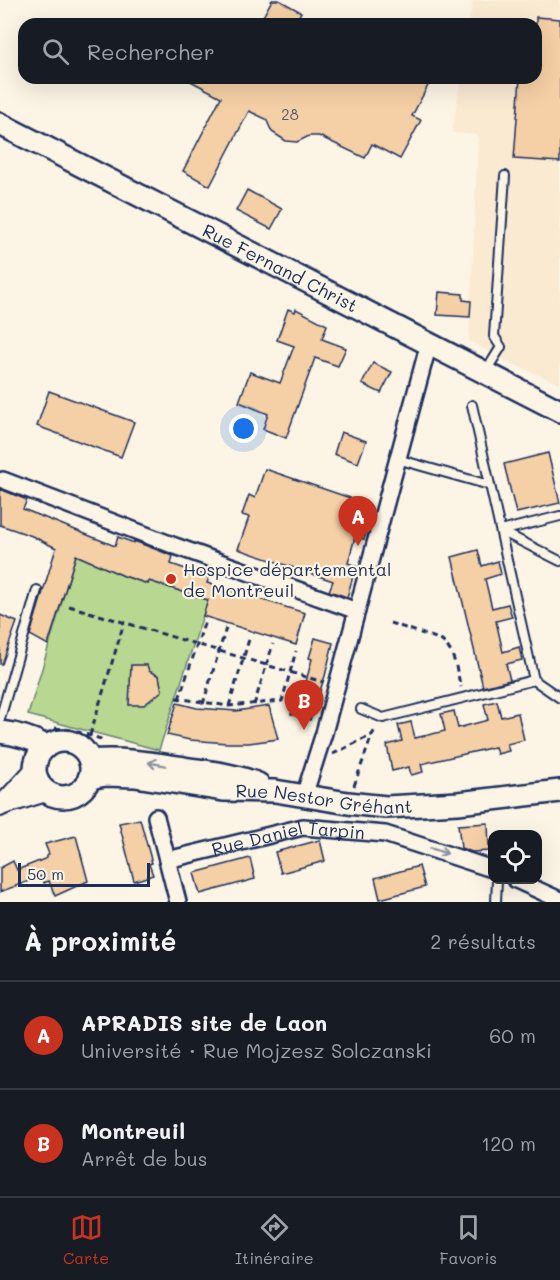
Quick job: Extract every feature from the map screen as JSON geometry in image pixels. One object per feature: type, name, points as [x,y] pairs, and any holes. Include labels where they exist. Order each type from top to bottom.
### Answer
[{"type":"main road","name":"Rue Fernand Christ","points":[[0,124],[560,411]]},
{"type":"main road","points":[[0,733],[16,734],[39,760]]},
{"type":"main road","points":[[61,741],[69,742],[83,750],[89,770],[84,787],[76,794],[66,797],[46,792],[36,778],[39,760],[61,741]]},
{"type":"main road","name":"Rue Nestor Gréhant","points":[[89,770],[127,759],[145,761],[237,777],[275,791],[386,807],[459,803],[560,791]]},
{"type":"street","points":[[304,796],[357,611],[429,343]]},
{"type":"street","points":[[3,480],[174,546],[357,611]]},
{"type":"street","points":[[39,760],[0,807],[46,792]]},
{"type":"street","name":"Rue Daniel Tarpin","points":[[167,860],[303,827],[385,834],[386,807]]},
{"type":"street","points":[[156,818],[178,902]]},
{"type":"street","points":[[385,834],[488,868]]},
{"type":"street","points":[[526,884],[560,900]]},
{"type":"lane","points":[[485,372],[501,347],[494,336],[505,176]]},
{"type":"lane","points":[[472,405],[534,680],[560,698]]},
{"type":"lane","points":[[397,459],[489,485]]},
{"type":"lane","points":[[501,531],[560,516]]},
{"type":"lane","points":[[501,531],[560,561]]},
{"type":"lane","points":[[0,720],[37,590]]},
{"type":"lane","points":[[361,709],[383,718],[463,696],[534,680]]},
{"type":"lane","points":[[496,902],[497,884]]},
{"type":"path","points":[[69,606],[336,686]]},
{"type":"path","points":[[205,621],[178,699],[229,706],[282,701],[296,651]]},
{"type":"path","points":[[90,735],[124,623]]},
{"type":"path","points":[[390,623],[445,643],[451,652],[463,696]]},
{"type":"path","points":[[203,704],[226,628]]},
{"type":"path","points":[[229,706],[250,636]]},
{"type":"path","points":[[254,705],[273,644]]},
{"type":"path","points":[[354,788],[372,735],[383,718]]},
{"type":"path","points":[[327,757],[372,735]]},
{"type":"shaded area","points":[[473,0],[560,0],[560,384],[515,365],[469,341],[478,135],[452,133],[460,84],[542,84],[542,18],[470,18]]},
{"type":"green space","points":[[76,555],[124,576],[148,584],[149,581],[208,600],[159,750],[28,715]]},
{"type":"building","points":[[272,0],[279,0],[301,12],[298,18],[262,18]]},
{"type":"building","points":[[536,17],[560,19],[560,162],[514,159],[520,84],[542,84],[542,18]]},
{"type":"building","points":[[196,84],[429,84],[412,116],[421,120],[400,159],[372,144],[365,158],[319,136],[309,136],[297,142],[286,141],[272,132],[266,119],[249,111],[210,186],[183,171],[221,97]]},
{"type":"building","points":[[247,190],[282,209],[271,229],[236,211]]},
{"type":"building","points":[[439,292],[463,294],[463,300],[471,301],[470,317],[437,315]]},
{"type":"building","points":[[288,309],[295,312],[296,309],[327,325],[322,339],[346,348],[338,366],[315,358],[286,438],[263,429],[268,414],[239,402],[250,372],[280,383],[294,346],[277,340]]},
{"type":"building","points":[[373,363],[392,372],[381,393],[362,384]]},
{"type":"building","points":[[49,391],[134,422],[121,457],[37,426]]},
{"type":"building","points":[[341,432],[366,441],[358,463],[334,454]]},
{"type":"building","points":[[548,453],[560,503],[516,513],[504,464]]},
{"type":"building","points":[[265,469],[365,503],[362,513],[371,515],[364,539],[355,537],[348,563],[356,566],[347,597],[329,591],[333,581],[238,549],[249,517],[242,515],[249,495],[255,498]]},
{"type":"building","points":[[0,489],[27,500],[23,509],[115,546],[118,537],[134,543],[134,541],[173,556],[171,564],[209,577],[207,583],[305,613],[296,645],[203,616],[208,600],[149,581],[148,584],[124,576],[76,555],[48,645],[30,635],[56,548],[32,536],[0,525]]},
{"type":"building","points":[[478,550],[482,566],[498,561],[501,574],[485,579],[492,608],[508,604],[512,617],[496,621],[503,652],[519,647],[522,660],[506,664],[510,680],[483,687],[452,557]]},
{"type":"building","points":[[0,615],[17,622],[2,664],[0,664]]},
{"type":"building","points":[[315,638],[333,643],[310,720],[291,714],[298,692],[303,693]]},
{"type":"building","points":[[131,665],[147,665],[149,671],[159,676],[162,691],[144,705],[129,705]]},
{"type":"building","points":[[497,701],[501,717],[518,713],[524,740],[507,744],[509,751],[497,754],[495,747],[421,764],[423,772],[411,775],[409,767],[392,771],[387,745],[402,741],[398,725],[411,722],[415,738],[445,731],[441,714],[454,711],[458,728],[488,720],[484,704]]},
{"type":"building","points":[[177,703],[197,708],[236,711],[269,706],[278,739],[227,743],[190,740],[167,735]]},
{"type":"building","points":[[140,819],[153,875],[134,881],[119,823]]},
{"type":"building","points":[[488,823],[488,851],[472,852],[461,848],[458,825]]},
{"type":"building","points":[[76,836],[88,881],[55,896],[49,881],[44,883],[42,876],[0,892],[0,868],[13,861],[17,870],[47,858],[49,854],[45,844]]},
{"type":"building","points":[[320,840],[325,861],[281,873],[275,852]]},
{"type":"building","points":[[250,858],[255,879],[200,894],[194,873]]},
{"type":"building","points":[[419,866],[425,887],[380,899],[375,878]]},
{"type":"place","name":"APRADIS site de Laon","points":[[358,546]]},
{"type":"place","name":"Hospice départemental de Montreuil","points":[[171,579]]},
{"type":"place","name":"Montreuil","points":[[304,730]]}]
